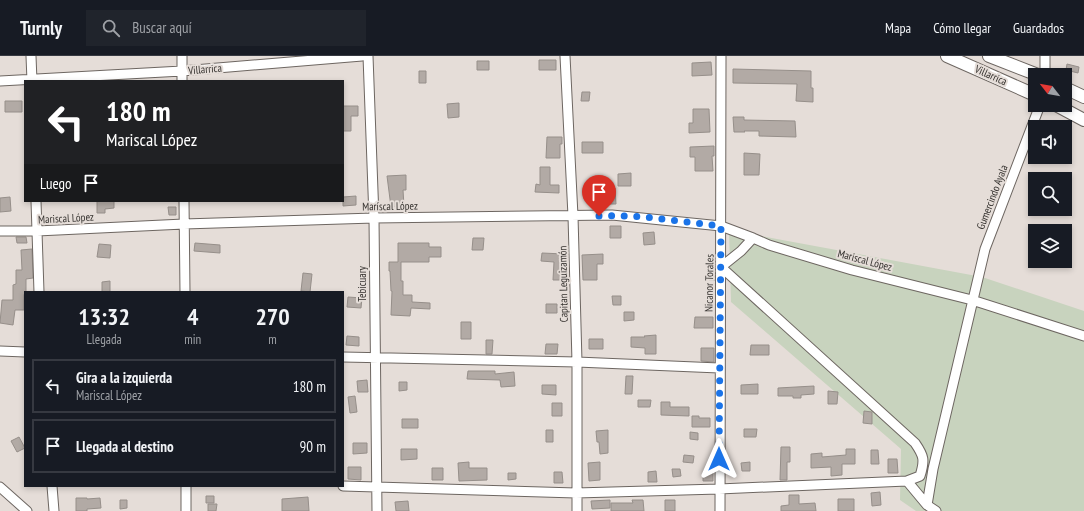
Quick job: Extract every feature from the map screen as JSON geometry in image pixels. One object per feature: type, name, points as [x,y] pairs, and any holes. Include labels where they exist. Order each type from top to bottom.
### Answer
[{"type":"street","points":[[31,56],[32,80]]},
{"type":"street","points":[[182,56],[182,80]]},
{"type":"street","name":"Villarrica","points":[[0,80],[32,80],[182,71],[362,56]]},
{"type":"street","name":"Tebicuary","points":[[368,56],[374,218],[377,511]]},
{"type":"street","name":"Capitan Leguizamón","points":[[565,56],[573,216],[577,362],[577,511]]},
{"type":"street","name":"Nicanor Torales","points":[[720,511],[721,56]]},
{"type":"street","name":"Villarrica","points":[[947,56],[1028,92]]},
{"type":"street","name":"Villarrica","points":[[989,56],[1028,71]]},
{"type":"street","points":[[1045,56],[1045,68]]},
{"type":"street","points":[[1072,91],[1084,97]]},
{"type":"street","name":"Gumercindo Ayala","points":[[927,505],[931,481],[972,300],[985,249],[1037,112]]},
{"type":"street","points":[[1069,112],[1084,120]]},
{"type":"street","points":[[36,202],[39,291]]},
{"type":"street","points":[[184,202],[185,291]]},
{"type":"street","name":"Mariscal López","points":[[0,231],[37,232],[184,224],[374,218],[612,215],[721,226],[769,245],[852,270],[972,300],[1084,336]]},
{"type":"street","points":[[344,486],[576,493],[907,482],[920,476],[923,467],[923,455],[915,443],[721,267],[742,251],[753,238]]},
{"type":"street","points":[[0,351],[24,352]]},
{"type":"street","points":[[344,357],[577,362],[720,368]]},
{"type":"street","points":[[920,476],[931,481]]},
{"type":"street","points":[[907,482],[927,505],[936,511]]},
{"type":"street","points":[[0,487],[27,511]]},
{"type":"street","points":[[52,487],[54,511]]},
{"type":"street","points":[[186,487],[186,511]]},
{"type":"green space","points":[[729,230],[982,277],[1084,311],[1084,511],[916,511],[900,500],[901,449],[731,302]]},
{"type":"building","points":[[539,60],[556,60],[556,70],[539,70]]},
{"type":"building","points":[[477,61],[489,61],[489,70],[477,70]]},
{"type":"building","points":[[711,62],[712,75],[692,76],[692,63]]},
{"type":"building","points":[[1067,64],[1079,67],[1078,73],[1072,72],[1072,68],[1066,68]]},
{"type":"building","points":[[733,69],[811,71],[813,102],[796,101],[797,84],[733,83]]},
{"type":"building","points":[[419,71],[426,71],[426,83],[419,83]]},
{"type":"building","points":[[582,92],[590,92],[589,101],[581,101]]},
{"type":"building","points":[[5,101],[22,101],[22,112],[5,112]]},
{"type":"building","points":[[459,103],[459,117],[448,118],[447,104]]},
{"type":"building","points":[[344,106],[358,106],[358,116],[351,116],[351,131],[344,131]]},
{"type":"building","points":[[693,109],[709,109],[710,132],[689,133],[689,123],[693,123]]},
{"type":"building","points":[[733,117],[744,117],[744,120],[795,121],[796,137],[759,136],[759,131],[734,132]]},
{"type":"building","points":[[547,137],[562,137],[562,144],[560,144],[560,158],[546,158]]},
{"type":"building","points":[[582,142],[603,142],[603,153],[582,153]]},
{"type":"building","points":[[714,146],[714,156],[712,156],[713,171],[695,171],[695,157],[690,157],[690,147]]},
{"type":"building","points":[[744,153],[760,154],[759,175],[744,175]]},
{"type":"building","points":[[540,167],[550,167],[550,185],[559,185],[559,193],[535,192],[536,184],[540,185]]},
{"type":"building","points":[[631,173],[631,186],[618,186],[618,174]]},
{"type":"building","points":[[406,175],[406,190],[403,190],[404,206],[391,207],[387,176]]},
{"type":"building","points":[[605,188],[615,188],[616,204],[605,204]]},
{"type":"building","points":[[356,196],[356,205],[343,206],[344,197]]},
{"type":"building","points":[[10,197],[11,211],[0,212],[0,198]]},
{"type":"building","points":[[97,202],[114,202],[114,208],[105,209],[105,213],[97,213]]},
{"type":"building","points":[[168,207],[176,207],[176,215],[169,215]]},
{"type":"building","points":[[610,226],[621,226],[621,238],[610,238]]},
{"type":"building","points":[[654,232],[655,244],[644,245],[643,233]]},
{"type":"building","points":[[16,237],[26,237],[27,243],[17,243]]},
{"type":"building","points":[[473,238],[484,238],[483,250],[472,250]]},
{"type":"building","points":[[195,243],[220,245],[220,253],[194,251]]},
{"type":"building","points":[[398,243],[429,243],[429,247],[441,247],[441,257],[429,257],[429,262],[401,262],[403,295],[412,295],[412,302],[430,303],[430,309],[411,308],[410,316],[391,315],[392,291],[389,262],[398,262]]},
{"type":"building","points":[[99,244],[111,245],[110,258],[97,257]]},
{"type":"building","points":[[32,249],[33,278],[26,279],[26,291],[24,291],[24,310],[15,310],[13,325],[0,323],[2,300],[13,300],[13,285],[16,284],[16,270],[22,270],[21,250]]},
{"type":"building","points":[[542,253],[564,254],[564,262],[561,262],[560,280],[553,280],[554,262],[541,261]]},
{"type":"building","points":[[603,254],[603,264],[597,264],[597,280],[583,280],[582,255]]},
{"type":"building","points":[[708,269],[715,269],[715,280],[709,280]]},
{"type":"building","points":[[303,273],[312,274],[310,291],[301,291]]},
{"type":"building","points":[[110,281],[110,291],[102,291],[102,282]]},
{"type":"building","points":[[612,296],[621,296],[621,305],[613,305]]},
{"type":"building","points":[[348,297],[362,298],[361,308],[347,307]]},
{"type":"building","points":[[546,304],[557,304],[557,313],[546,313]]},
{"type":"building","points":[[624,312],[634,312],[634,320],[624,321]]},
{"type":"building","points":[[695,317],[713,317],[713,328],[694,328]]},
{"type":"building","points":[[461,322],[471,322],[471,339],[461,339]]},
{"type":"building","points":[[656,335],[656,354],[645,354],[645,348],[631,347],[631,337]]},
{"type":"building","points":[[347,336],[359,337],[359,346],[346,345]]},
{"type":"building","points":[[589,339],[603,339],[603,349],[589,349]]},
{"type":"building","points":[[486,340],[493,340],[492,354],[486,354]]},
{"type":"building","points":[[546,344],[558,344],[557,354],[545,354]]},
{"type":"building","points":[[751,345],[769,345],[769,355],[750,355]]},
{"type":"building","points":[[701,348],[714,348],[714,362],[701,361]]},
{"type":"building","points":[[468,371],[495,371],[495,374],[514,372],[515,386],[501,387],[500,380],[467,379]]},
{"type":"building","points":[[626,376],[633,376],[632,394],[625,394]]},
{"type":"building","points":[[367,380],[368,392],[358,392],[357,381]]},
{"type":"building","points":[[399,382],[407,382],[407,390],[399,391]]},
{"type":"building","points":[[758,384],[758,394],[741,394],[741,385]]},
{"type":"building","points":[[542,385],[556,385],[556,395],[542,394]]},
{"type":"building","points":[[814,386],[814,394],[801,395],[801,398],[793,398],[793,396],[778,396],[778,388]]},
{"type":"building","points":[[828,391],[838,392],[837,404],[828,404]]},
{"type":"building","points":[[355,396],[357,412],[350,413],[348,397]]},
{"type":"building","points":[[638,400],[651,400],[650,407],[638,407]]},
{"type":"building","points":[[661,402],[670,402],[670,407],[689,407],[689,416],[661,415]]},
{"type":"building","points":[[552,403],[562,403],[562,416],[552,416]]},
{"type":"building","points":[[864,411],[872,412],[872,424],[863,423]]},
{"type":"building","points":[[692,416],[699,416],[699,418],[710,418],[710,427],[692,427]]},
{"type":"building","points":[[402,419],[418,419],[418,428],[402,428]]},
{"type":"building","points":[[744,429],[757,429],[756,437],[744,437]]},
{"type":"building","points":[[546,430],[553,430],[553,442],[546,442]]},
{"type":"building","points":[[608,430],[608,453],[600,454],[596,431]]},
{"type":"building","points":[[690,432],[698,433],[698,440],[690,439]]},
{"type":"building","points":[[19,437],[24,448],[17,452],[11,441]]},
{"type":"building","points":[[353,443],[367,443],[367,453],[353,454]]},
{"type":"building","points":[[781,447],[790,447],[790,462],[787,462],[787,480],[780,480]]},
{"type":"building","points":[[401,449],[417,449],[417,459],[401,460]]},
{"type":"building","points":[[846,449],[855,449],[855,464],[842,464],[842,475],[831,476],[831,467],[811,468],[811,454],[822,453],[822,457],[846,455]]},
{"type":"building","points":[[871,450],[878,450],[879,464],[871,464]]},
{"type":"building","points":[[684,455],[694,456],[693,463],[683,462]]},
{"type":"building","points":[[888,459],[897,459],[898,473],[888,473]]},
{"type":"building","points":[[469,462],[469,468],[487,468],[487,480],[459,481],[458,463]]},
{"type":"building","points":[[600,462],[600,480],[589,481],[588,463]]},
{"type":"building","points":[[750,462],[750,471],[742,471],[741,463]]},
{"type":"building","points":[[348,467],[361,467],[361,480],[348,479]]},
{"type":"building","points":[[432,468],[443,468],[443,480],[432,480]]},
{"type":"building","points":[[672,469],[680,469],[681,476],[673,477]]},
{"type":"building","points":[[656,471],[657,482],[648,482],[648,472]]},
{"type":"building","points":[[554,472],[562,472],[563,483],[554,483]]},
{"type":"building","points":[[508,473],[516,473],[516,479],[508,480]]},
{"type":"building","points":[[703,473],[713,473],[713,481],[703,481]]},
{"type":"building","points":[[880,492],[881,505],[872,506],[871,493]]},
{"type":"building","points":[[789,495],[799,495],[799,504],[815,503],[816,511],[781,511],[781,506],[789,505]]},
{"type":"building","points":[[206,496],[214,496],[214,503],[206,503]]},
{"type":"building","points":[[308,497],[309,511],[282,511],[282,499]]},
{"type":"building","points":[[76,498],[100,498],[101,508],[87,509],[87,511],[76,511]]},
{"type":"building","points":[[838,499],[854,499],[854,511],[838,511]]},
{"type":"building","points":[[120,500],[127,500],[127,508],[120,509]]},
{"type":"building","points":[[610,500],[610,508],[592,509],[591,501]]},
{"type":"building","points":[[632,500],[643,500],[644,511],[611,511],[611,503],[633,503]]},
{"type":"building","points":[[665,500],[675,500],[675,511],[665,511]]},
{"type":"building","points":[[408,501],[409,511],[396,511],[395,502]]},
{"type":"building","points":[[208,504],[217,504],[216,511],[208,511]]},
{"type":"route","points":[[599,216],[612,215],[650,218],[721,226],[719,459]]}]
